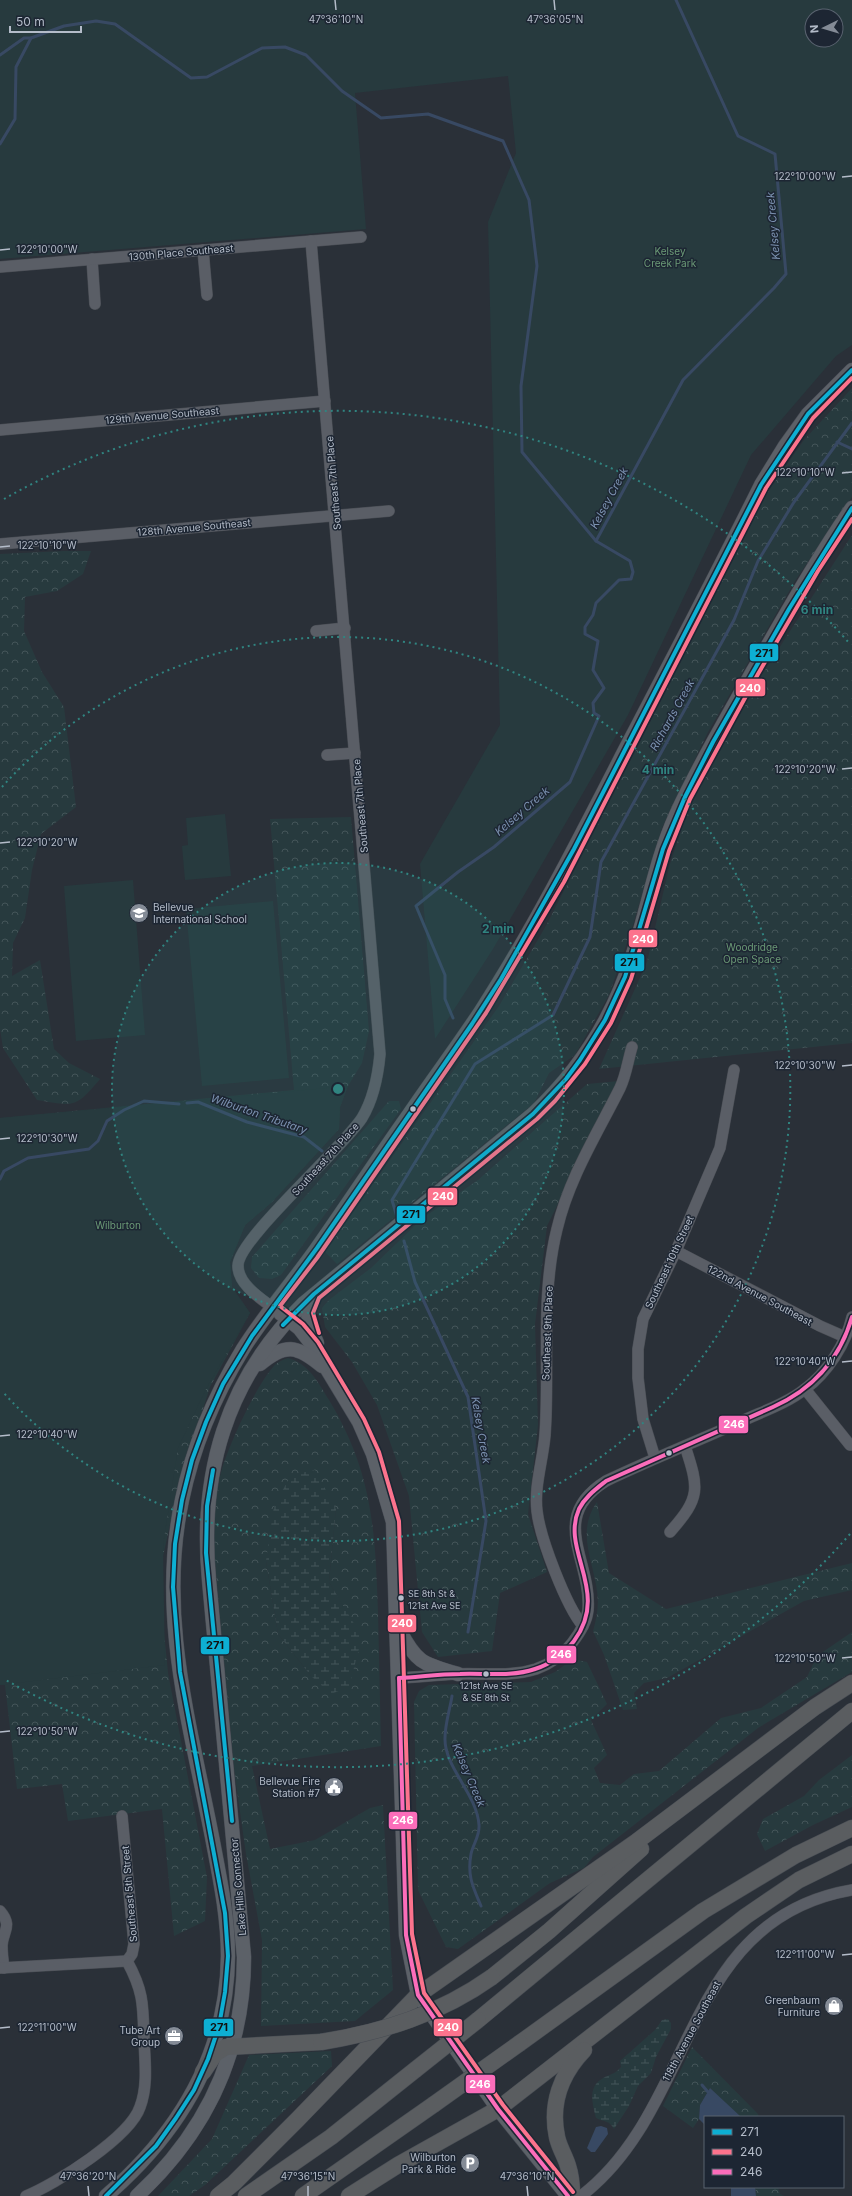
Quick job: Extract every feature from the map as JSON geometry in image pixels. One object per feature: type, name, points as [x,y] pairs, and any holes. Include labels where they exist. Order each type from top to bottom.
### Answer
[{"type":"highway","points":[[218,2196],[234,2183],[418,1996],[709,1788],[816,1707],[852,1683]]},
{"type":"highway","points":[[246,2196],[331,2137],[478,2020],[852,1711]]},
{"type":"highway","points":[[203,2072],[215,2054],[239,2045],[321,2042],[374,2032],[437,2010],[471,1992],[549,1931],[709,1788]]},
{"type":"highway","points":[[303,2196],[433,2105],[709,1907],[796,1855],[852,1828]]},
{"type":"highway","points":[[349,2196],[398,2165],[498,2109],[623,2010],[766,1902],[799,1880],[852,1854]]},
{"type":"highway","points":[[572,2196],[568,2167],[557,2138],[555,2122],[558,2091],[570,2065],[623,2010]]},
{"type":"main road","name":"Lake Hills Connector","points":[[106,2196],[129,2176],[162,2140],[186,2104],[203,2072],[212,2049],[222,2014],[228,1944],[220,1881],[179,1672],[173,1627],[176,1529],[186,1480],[202,1430],[233,1366],[272,1307],[312,1255],[482,1010],[558,879],[761,485],[785,446],[808,414],[852,370]]},
{"type":"main road","name":"Lake Hills Connector","points":[[137,2196],[160,2175],[194,2132],[239,2045],[244,1957],[208,1573],[206,1529],[209,1487],[215,1457],[232,1406],[251,1372],[274,1336],[288,1319],[314,1294],[533,1114],[562,1086],[579,1065],[605,1022],[624,981],[662,850],[684,797],[796,596],[852,508]]},
{"type":"main road","points":[[314,1294],[308,1308],[307,1318],[328,1371]]},
{"type":"main road","points":[[272,1307],[288,1319],[313,1346],[359,1422],[373,1454],[383,1483],[393,1522],[398,1626],[406,1935],[418,1996],[498,2109],[568,2196]]},
{"type":"main road","points":[[251,1372],[276,1352],[292,1349],[309,1355],[328,1371]]},
{"type":"main road","points":[[398,1626],[411,1652],[420,1660],[431,1666],[458,1674]]},
{"type":"street","name":"130th Place Southeast","points":[[0,267],[361,237]]},
{"type":"street","name":"Southeast 7th Place","points":[[272,1307],[254,1293],[242,1278],[238,1267],[241,1253],[259,1231],[353,1130],[369,1104],[378,1074],[380,1054],[336,515],[311,241]]},
{"type":"street","points":[[203,250],[207,295]]},
{"type":"street","points":[[92,259],[95,304]]},
{"type":"street","name":"129th Avenue Southeast","points":[[0,430],[325,401]]},
{"type":"street","name":"128th Avenue Southeast","points":[[0,544],[389,511]]},
{"type":"street","points":[[316,631],[345,628]]},
{"type":"street","points":[[327,755],[355,753]]},
{"type":"street","name":"Southeast 9th Place","points":[[583,1626],[575,1615],[558,1580],[537,1511],[538,1486],[545,1435],[549,1270],[557,1229],[569,1191],[606,1113],[621,1086],[632,1047]]},
{"type":"street","name":"Southeast 10th Street","points":[[655,1458],[640,1401],[638,1349],[643,1319],[676,1251],[720,1148],[734,1070]]},
{"type":"street","name":"122nd Avenue Southeast","points":[[676,1251],[820,1326],[845,1337]]},
{"type":"street","points":[[399,1678],[521,1672],[540,1667],[558,1658],[569,1647],[583,1626],[588,1612],[588,1601],[575,1540],[577,1516],[581,1506],[593,1489],[655,1458],[774,1407],[805,1389],[821,1374],[834,1357],[845,1337],[852,1317]]},
{"type":"street","points":[[805,1389],[850,1445]]},
{"type":"street","points":[[670,1532],[687,1514],[695,1494],[695,1478],[685,1446]]},
{"type":"street","name":"Southeast 5th Street","points":[[122,1816],[134,1944],[132,1954],[127,1961]]},
{"type":"street","name":"118th Avenue Southeast","points":[[581,2196],[607,2173],[636,2134],[712,1989],[730,1962],[765,1928],[791,1911],[824,1897],[852,1890]]},
{"type":"street","points":[[0,1911],[7,1925],[2,1944],[2,1968],[127,1961],[139,1984],[143,2007],[144,2094],[140,2108],[134,2120],[125,2130],[72,2172],[26,2196]]},
{"type":"green space","name":"Kelsey Creek Park","points":[[0,0],[852,0],[852,345],[836,356],[751,455],[628,715],[493,949],[435,1039],[420,864],[500,725],[488,222],[516,153],[508,76],[355,93],[366,229],[0,259]]},
{"type":"green space","points":[[852,388],[852,497],[795,581],[708,732],[662,828],[632,928],[609,995],[575,1055],[549,1073],[534,1103],[337,1264],[325,1252],[499,1006],[547,924],[767,493],[804,440]]},
{"type":"green space","name":"Woodridge Open Space","points":[[852,535],[852,1043],[599,1069],[647,962],[670,864],[690,804],[763,673]]},
{"type":"green space","points":[[91,551],[83,574],[57,591],[25,597],[24,631],[42,672],[64,707],[76,807],[41,834],[32,870],[25,918],[13,943],[12,976],[40,960],[54,1049],[69,1063],[100,1079],[85,1096],[73,1103],[67,1104],[37,1100],[3,1048],[0,1029],[0,554]]},
{"type":"green space","points":[[225,814],[231,876],[185,880],[182,846],[188,845],[186,818]]},
{"type":"green space","name":"Wilburton","points":[[351,817],[369,1031],[362,1063],[348,1086],[340,1107],[339,1129],[272,1202],[245,1225],[230,1262],[232,1287],[250,1313],[210,1387],[179,1483],[162,1561],[162,1612],[168,1673],[207,1877],[205,1921],[174,1936],[162,1809],[68,1821],[62,1784],[17,1789],[5,1685],[0,1685],[0,1118],[294,1090],[270,819]]},
{"type":"green space","points":[[133,880],[145,1035],[76,1041],[64,886]]},
{"type":"green space","points":[[273,901],[289,1078],[202,1086],[186,909]]},
{"type":"green space","points":[[619,1081],[547,1226],[535,1324],[538,1425],[528,1514],[547,1572],[500,1593],[492,1651],[438,1657],[422,1632],[409,1496],[377,1405],[352,1362],[325,1327],[322,1308],[329,1300],[371,1268],[423,1218],[478,1180],[587,1084]]},
{"type":"green space","name":"Wilburton","points":[[348,1086],[340,1107],[339,1129],[272,1202],[245,1225],[230,1262],[232,1287],[250,1313],[206,1389],[178,1448],[163,1545],[165,1665],[0,1685],[0,1118]]},
{"type":"green space","points":[[389,1101],[399,1101],[401,1109],[281,1275],[272,1279],[259,1278],[251,1268],[252,1257]]},
{"type":"green space","points":[[288,1358],[302,1365],[312,1374],[329,1400],[344,1427],[355,1452],[369,1503],[373,1528],[378,1612],[381,1746],[252,1766],[270,1849],[315,1840],[370,1808],[383,1805],[393,1990],[355,2021],[261,2026],[262,1940],[246,1854],[234,1769],[214,1552],[214,1521],[219,1479],[237,1431],[266,1376],[276,1364]],"holes":[[[336,1508],[329,1582],[361,1637],[311,1676],[278,1634],[266,1561]]]},
{"type":"green space","points":[[315,1470],[336,1509],[329,1582],[362,1637],[349,1687],[331,1694],[311,1676],[278,1634],[266,1561],[274,1506],[291,1475]]},
{"type":"green space","points":[[597,1502],[609,1573],[666,1609],[852,1563],[852,1590],[804,1601],[667,1678],[644,1683],[634,1693],[637,1709],[623,1710],[604,1655],[593,1631],[596,1621],[598,1596],[587,1535],[591,1513]]},
{"type":"green space","points":[[852,1632],[852,1672],[758,1728],[593,1857],[584,1868],[550,1883],[458,1949],[446,1947],[418,1890],[414,1702],[419,1691],[429,1685],[531,1682],[555,1672],[573,1659],[587,1662],[607,1704],[591,1720],[607,1755],[594,1768],[600,1783],[620,1785],[634,1774],[659,1771],[721,1718],[761,1708],[807,1677],[817,1656]]},
{"type":"green space","points":[[852,1755],[852,1807],[813,1825],[765,1851],[757,1834],[763,1819],[804,1796],[819,1780]]},
{"type":"green space","points":[[668,2019],[671,2023],[671,2029],[656,2057],[651,2073],[638,2086],[629,2106],[614,2129],[608,2123],[596,2118],[592,2100],[595,2085],[605,2077],[617,2071],[621,2067],[620,2061],[655,2030],[662,2020]]},
{"type":"green space","points":[[692,2047],[759,2116],[739,2116],[710,2088],[700,2105],[699,2119],[693,2128],[663,2106]]},
{"type":"green space","points":[[331,2051],[332,2066],[205,2185],[189,2196],[158,2196],[212,2139],[249,2055]]},
{"type":"green space","points":[[755,2188],[778,2188],[780,2194],[784,2196],[756,2196]]},
{"type":"water","points":[[710,2088],[740,2116],[704,2116],[704,2124],[699,2119],[700,2105]]},
{"type":"water","points":[[601,2126],[607,2128],[608,2134],[595,2152],[591,2152],[587,2148],[596,2127]]},
{"type":"water","points":[[731,2188],[755,2188],[756,2196],[731,2196]]},
{"type":"waterway","name":"Kelsey Creek","points":[[453,1018],[445,999],[445,975],[416,906],[458,872],[494,847],[570,782],[599,716],[594,713],[593,703],[604,688],[593,670],[598,641],[585,634],[585,627],[593,615],[596,603],[619,580],[631,579],[633,572],[630,561],[596,541],[683,380],[786,274],[775,154],[738,136],[676,0]]},
{"type":"waterway","points":[[0,55],[24,38],[31,38],[64,26],[96,21],[115,24],[191,78],[207,77],[262,48],[285,47],[306,55],[342,91],[381,118],[428,114],[503,141],[529,200],[537,266],[521,386],[522,452],[596,541]]},
{"type":"waterway","points":[[0,144],[15,119],[16,67],[31,38]]},
{"type":"waterway","name":"Richards Creek","points":[[397,1217],[392,1200],[475,1064],[553,1015],[590,937],[601,862],[734,620],[758,561],[794,502],[852,423]]},
{"type":"waterway","points":[[837,442],[852,449]]},
{"type":"waterway","name":"Wilburton Tributary","points":[[0,1179],[4,1171],[28,1158],[89,1149],[98,1141],[107,1121],[124,1110],[144,1101],[179,1104]]},
{"type":"waterway","name":"Wilburton Tributary","points":[[187,1103],[198,1102],[247,1122],[304,1137],[322,1151]]},
{"type":"waterway","name":"Kelsey Creek","points":[[404,1241],[415,1282],[468,1397],[486,1521],[468,1632]]},
{"type":"waterway","name":"Kelsey Creek","points":[[452,1696],[446,1727],[446,1749],[455,1770],[473,1802],[477,1814],[479,1829],[471,1854],[470,1875],[481,1906]]},
{"type":"waterway","name":"Kelsey Creek","points":[[702,2085],[708,2092]]},
{"type":"transit line","name":"271","points":[[106,2196],[156,2146],[194,2090],[208,2059],[219,2026],[225,1992],[228,1956],[225,1913],[180,1672],[173,1587],[175,1544],[182,1500],[192,1460],[206,1422],[223,1384],[252,1336],[317,1248],[472,1024],[501,979],[574,849],[761,485],[808,414],[852,370]]},
{"type":"transit line","name":"240","points":[[573,2192],[503,2105],[424,1993],[412,1934],[399,1521],[379,1452],[364,1419],[318,1342],[303,1324],[280,1306],[317,1258],[486,1013],[564,882],[766,488],[813,418],[852,378]]},
{"type":"transit line","name":"271","points":[[283,1325],[314,1294],[533,1114],[566,1079],[580,1060],[605,1020],[625,977],[663,849],[685,797],[713,742],[789,609],[852,508]]},
{"type":"transit line","name":"240","points":[[319,1333],[313,1313],[319,1298],[537,1119],[555,1101],[585,1064],[611,1023],[631,979],[669,851],[690,799],[758,674],[818,571],[852,519]]},
{"type":"transit line","name":"246","points":[[399,1678],[452,1674],[517,1673],[541,1667],[561,1654],[574,1641],[584,1623],[588,1605],[587,1588],[575,1540],[575,1525],[579,1509],[584,1501],[606,1481],[773,1407],[801,1391],[823,1371],[832,1359],[847,1332],[852,1317]]},
{"type":"transit line","name":"271","points":[[213,1470],[207,1506],[206,1553],[232,1821]]},
{"type":"transit line","name":"246","points":[[399,1678],[406,1935],[418,1995],[498,2109],[568,2196]]},
{"type":"place","name":"Bellevue International School","points":[[139,913]]},
{"type":"place","name":"SE 8th St & 121st Ave SE","points":[[401,1598]]},
{"type":"place","name":"121st Ave SE & SE 8th St","points":[[486,1674]]},
{"type":"place","name":"Bellevue Fire Station #7","points":[[334,1787]]},
{"type":"place","name":"Greenbaum Furniture","points":[[834,2006]]},
{"type":"place","name":"Tube Art Group","points":[[174,2036]]},
{"type":"place","name":"Wilburton Park & Ride","points":[[470,2163]]}]
